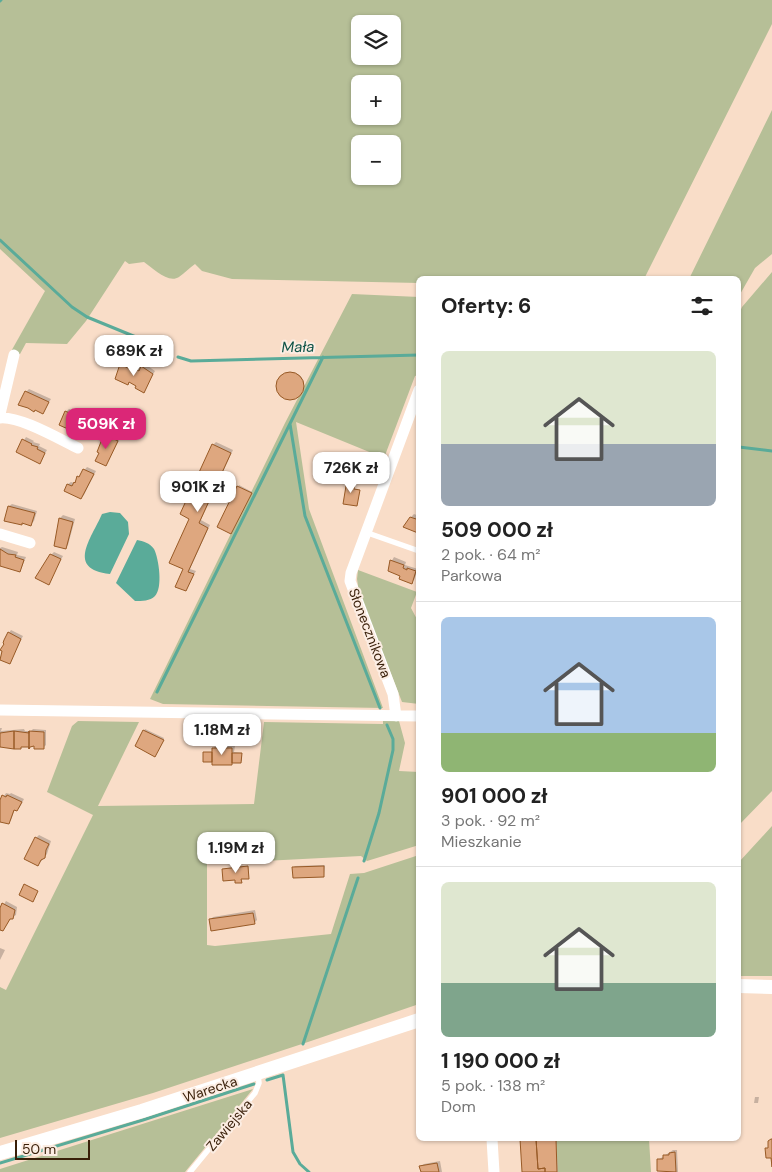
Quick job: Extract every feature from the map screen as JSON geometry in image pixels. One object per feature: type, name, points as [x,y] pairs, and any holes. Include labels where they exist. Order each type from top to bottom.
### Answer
[{"type":"street","points":[[0,414],[14,354]]},
{"type":"street","name":"Słonecznikowa","points":[[396,716],[393,694],[350,582],[352,568],[365,532],[415,411]]},
{"type":"street","points":[[0,418],[8,417],[18,420],[78,448]]},
{"type":"street","points":[[0,534],[30,542]]},
{"type":"street","points":[[0,710],[416,716]]},
{"type":"street","points":[[741,986],[772,986]]},
{"type":"street","name":"Warecka","points":[[0,1154],[258,1074],[416,1021]]},
{"type":"street","points":[[492,1141],[494,1172]]},
{"type":"lane","points":[[365,532],[416,550]]},
{"type":"lane","name":"Zawiejska","points":[[190,1172],[255,1093],[259,1083],[258,1074]]},
{"type":"green space","points":[[0,0],[772,0],[772,24],[646,276],[416,276],[416,283],[232,279],[202,271],[195,264],[175,279],[165,277],[144,262],[129,264],[125,261],[86,321],[67,344],[26,343],[20,354],[9,355],[45,291],[0,249]]},
{"type":"green space","points":[[772,110],[772,254],[755,268],[741,292],[741,276],[690,276]]},
{"type":"green space","points":[[772,272],[772,791],[741,823],[741,309]]},
{"type":"green space","points":[[352,294],[416,297],[416,376],[384,458],[296,422],[309,509],[383,708],[163,704],[150,699],[285,423]]},
{"type":"green space","points":[[358,570],[416,592],[411,608],[416,617],[416,704],[402,702],[359,592]]},
{"type":"green space","points":[[383,720],[399,721],[405,743],[399,771],[416,772],[416,846],[367,861],[361,856],[207,864],[207,945],[215,946],[331,934],[350,874],[364,873],[416,856],[416,1005],[153,1093],[0,1138],[0,987],[6,990],[93,815],[47,792],[72,726],[78,721],[139,722],[98,806],[254,804],[264,722],[383,724]]},
{"type":"green space","points":[[772,826],[772,976],[741,976],[741,860]]},
{"type":"green space","points":[[253,1089],[185,1172],[0,1172],[0,1169]]},
{"type":"green space","points":[[556,1141],[649,1141],[651,1172],[558,1172]]},
{"type":"water","points":[[110,512],[120,513],[128,522],[129,534],[110,574],[97,571],[89,566],[85,559],[85,551],[102,514]]},
{"type":"water","points":[[137,540],[148,544],[154,549],[160,580],[155,596],[143,601],[135,601],[116,583]]},
{"type":"building","points":[[120,364],[139,371],[141,366],[153,374],[144,393],[129,382],[128,385],[115,379]]},
{"type":"building","points":[[290,372],[300,376],[304,386],[300,396],[290,400],[280,396],[276,386],[280,376]]},
{"type":"building","points":[[25,391],[49,402],[43,414],[18,405]]},
{"type":"building","points":[[65,411],[90,422],[84,433],[76,429],[75,432],[59,425]]},
{"type":"building","points":[[104,434],[118,441],[106,466],[95,461]]},
{"type":"building","points":[[22,439],[45,453],[40,464],[16,452]]},
{"type":"building","points":[[212,444],[231,453],[199,523],[208,528],[188,572],[194,574],[186,591],[175,587],[183,569],[169,563],[189,519],[180,514]]},
{"type":"building","points":[[370,454],[383,459],[380,468],[367,463]]},
{"type":"building","points":[[83,469],[94,474],[81,499],[64,491],[67,484],[72,486],[75,483],[77,476],[79,477]]},
{"type":"building","points":[[347,480],[355,482],[354,489],[360,490],[357,506],[343,504]]},
{"type":"building","points":[[237,486],[252,493],[231,534],[217,527]]},
{"type":"building","points":[[8,506],[35,513],[31,526],[4,521]]},
{"type":"building","points":[[410,517],[416,519],[416,532],[403,527]]},
{"type":"building","points":[[59,518],[73,522],[66,549],[54,546]]},
{"type":"building","points":[[0,549],[24,560],[20,572],[0,566]]},
{"type":"building","points":[[50,554],[61,559],[49,585],[35,578]]},
{"type":"building","points":[[390,560],[404,565],[403,568],[407,570],[407,568],[416,571],[412,584],[399,579],[400,576],[388,571]]},
{"type":"building","points":[[8,632],[21,639],[10,664],[0,660],[2,651],[0,650]]},
{"type":"building","points":[[143,730],[164,740],[155,757],[135,746]]},
{"type":"building","points":[[14,731],[29,733],[29,747],[14,749]]},
{"type":"building","points":[[14,731],[14,749],[0,747],[0,733]]},
{"type":"building","points":[[29,731],[44,732],[44,749],[34,749],[34,746],[29,749]]},
{"type":"building","points":[[212,748],[232,748],[232,765],[212,765]]},
{"type":"building","points":[[203,752],[212,752],[212,762],[203,762]]},
{"type":"building","points":[[232,753],[242,753],[241,763],[232,763]]},
{"type":"building","points":[[2,795],[6,797],[7,795],[22,802],[17,811],[14,810],[9,824],[0,822],[0,800]]},
{"type":"building","points":[[35,837],[49,844],[45,858],[41,860],[38,866],[24,859]]},
{"type":"building","points":[[248,866],[249,879],[241,879],[242,883],[235,883],[235,880],[223,881],[222,869]]},
{"type":"building","points":[[324,866],[324,877],[293,878],[292,867]]},
{"type":"building","points":[[24,884],[38,891],[33,902],[19,895]]},
{"type":"building","points":[[2,903],[15,910],[13,919],[10,919],[3,931],[0,930],[0,908]]},
{"type":"building","points":[[253,913],[255,924],[211,931],[209,919]]},
{"type":"building","points":[[771,1139],[772,1167],[771,1158],[766,1158],[765,1148],[768,1148],[768,1141]]},
{"type":"building","points":[[520,1141],[536,1141],[538,1169],[545,1168],[545,1172],[522,1172]]},
{"type":"building","points":[[536,1141],[556,1141],[557,1172],[545,1172],[545,1168],[538,1169]]},
{"type":"building","points":[[675,1152],[676,1172],[657,1171],[657,1159],[663,1159],[663,1155]]},
{"type":"building","points":[[437,1163],[439,1172],[421,1172],[419,1166]]},
{"type":"waterway","name":"Mała","points":[[0,240],[72,307],[87,317],[170,351]]},
{"type":"waterway","name":"Mała","points":[[178,357],[191,361],[416,355]]},
{"type":"waterway","points":[[157,692],[323,357]]},
{"type":"waterway","points":[[290,424],[305,516],[380,708]]},
{"type":"waterway","name":"Mała","points":[[741,447],[772,451]]},
{"type":"waterway","points":[[364,861],[379,813],[393,750],[393,739],[387,725]]},
{"type":"waterway","points":[[303,1044],[358,878]]},
{"type":"waterway","points":[[267,1080],[283,1075],[293,1152],[300,1164],[309,1172]]},
{"type":"waterway","points":[[0,1163],[254,1084]]}]
